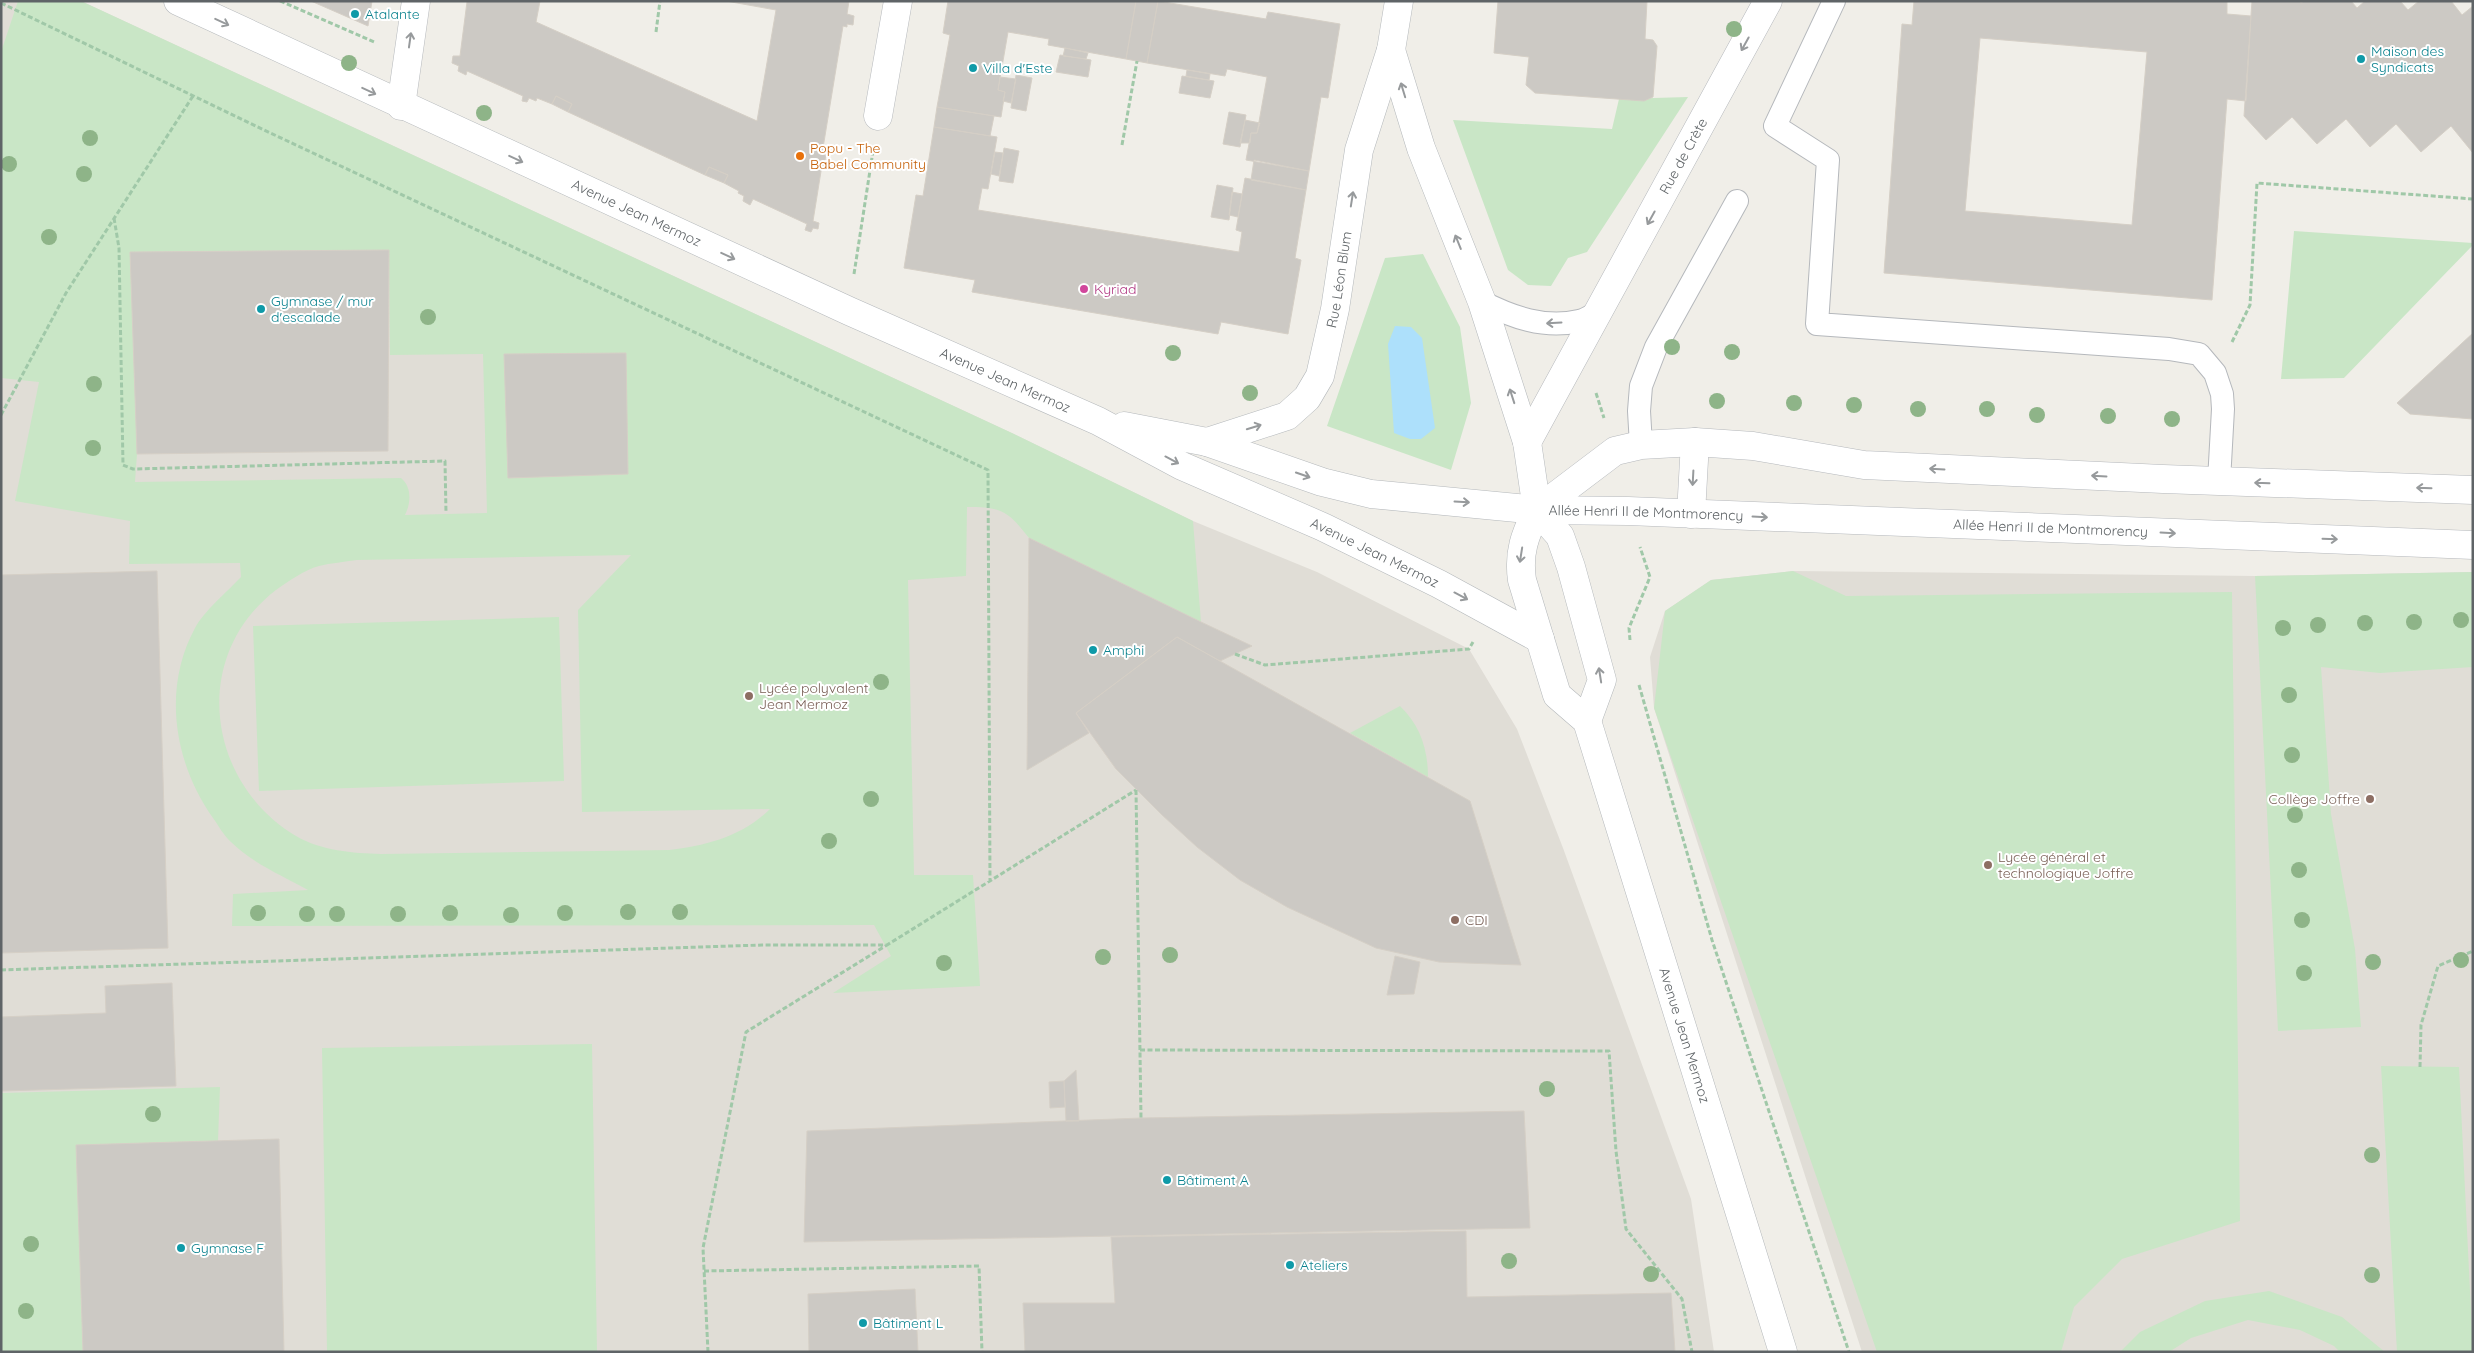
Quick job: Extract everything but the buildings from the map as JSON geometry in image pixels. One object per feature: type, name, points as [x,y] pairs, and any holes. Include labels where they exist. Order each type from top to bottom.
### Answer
[{"type":"main road","name":"Avenue Jean Mermoz","points":[[178,1],[401,106],[849,311],[1098,421],[1182,466],[1323,527],[1480,606],[1540,639]]},
{"type":"main road","points":[[401,106],[416,1]]},
{"type":"main road","points":[[878,116],[898,1]]},
{"type":"main road","name":"Rue Léon Blum","points":[[1207,442],[1287,416],[1307,398],[1320,376],[1335,309],[1359,150],[1391,50],[1398,1]]},
{"type":"main road","name":"Rue de Crète","points":[[1527,442],[1768,1]]},
{"type":"main road","name":"Rue Léon Blum","points":[[1391,50],[1420,148],[1482,302],[1527,442],[1537,510]]},
{"type":"main road","name":"Avenue Jean Mermoz","points":[[1098,421],[1207,442],[1322,482],[1371,494],[1537,510]]},
{"type":"main road","points":[[1691,514],[1695,442]]},
{"type":"main road","points":[[1628,448],[1695,442],[1753,446],[1864,465],[2473,490]]},
{"type":"main road","name":"Allée Henri II de Montmorency","points":[[1537,510],[1628,448]]},
{"type":"main road","points":[[1537,510],[1560,536],[1571,567],[1602,680],[1587,721],[1557,695],[1522,580],[1519,561],[1525,536],[1537,510]]},
{"type":"main road","name":"Allée Henri II de Montmorency","points":[[1537,510],[1628,511],[2473,545]]},
{"type":"main road","name":"Avenue Jean Mermoz","points":[[1587,721],[1783,1352]]},
{"type":"lane","points":[[1834,1],[1775,126],[1828,160],[1817,324],[2168,348],[2199,354],[2216,373],[2222,394],[2220,481]]},
{"type":"lane","points":[[1628,448],[1639,411],[1641,386],[1656,347],[1737,201]]},
{"type":"lane","points":[[1482,302],[1512,317],[1541,323],[1580,321],[1600,311]]},
{"type":"path","points":[[280,1],[408,58]]},
{"type":"path","points":[[656,32],[660,1]]},
{"type":"path","points":[[1,3],[193,96],[988,470],[990,881]]},
{"type":"path","points":[[1122,146],[1137,61]]},
{"type":"path","points":[[1,415],[66,293],[137,186],[193,96]]},
{"type":"path","points":[[849,311],[878,116]]},
{"type":"path","points":[[2216,373],[2250,305],[2257,183],[2473,199]]},
{"type":"path","points":[[114,218],[119,248],[123,465],[134,470],[445,461],[446,513]]},
{"type":"path","points":[[1579,345],[1628,448]]},
{"type":"path","points":[[1628,511],[1650,577],[1629,628],[1631,647]]},
{"type":"path","points":[[1236,654],[1265,665],[1469,648],[1478,633],[1480,606]]},
{"type":"path","points":[[1639,684],[1712,940],[1849,1352]]},
{"type":"path","points":[[708,1352],[702,1248],[746,1032],[1136,790],[1141,1118]]},
{"type":"path","points":[[1,970],[762,944],[887,945]]},
{"type":"path","points":[[2420,1067],[2421,1025],[2438,966],[2473,951]]},
{"type":"path","points":[[1140,1050],[1609,1051],[1616,1151],[1626,1230],[1682,1299],[1692,1352]]},
{"type":"path","points":[[704,1271],[979,1266],[982,1352]]},
{"type":"shaded area","name":"Lycée polyvalent Jean Mermoz","points":[[1,1],[81,1],[1014,434],[1193,521],[1317,572],[1469,649],[1517,729],[1563,848],[1691,1199],[1714,1352],[1,1352]]},
{"type":"shaded area","name":"Lycée général et technologique Joffre","points":[[1793,571],[2255,576],[2473,572],[2473,1352],[1862,1352],[1654,708],[1650,657],[1665,611],[1711,580]]},
{"type":"green space","points":[[18,1],[81,1],[1014,434],[1193,521],[1201,622],[1029,538],[1009,516],[1003,512],[988,508],[967,507],[966,576],[908,580],[914,875],[973,875],[980,986],[833,993],[891,956],[874,925],[232,926],[233,894],[308,890],[258,863],[228,840],[200,797],[189,774],[181,750],[176,700],[178,676],[185,651],[199,622],[210,608],[241,577],[240,563],[129,564],[130,521],[15,501],[39,382],[1,378],[1,52]],"holes":[[[389,250],[390,355],[483,354],[487,513],[405,515],[409,490],[401,478],[135,482],[137,454],[130,252]],[[625,353],[628,474],[508,478],[505,355]],[[631,555],[578,610],[582,812],[770,809],[736,833],[697,846],[669,850],[381,854],[348,852],[327,848],[296,836],[266,813],[243,784],[227,752],[220,718],[221,683],[230,649],[248,617],[276,590],[313,568],[357,560]]]},
{"type":"green space","points":[[1688,97],[1587,252],[1568,258],[1551,286],[1528,285],[1508,270],[1453,120],[1612,129],[1619,99]]},
{"type":"green space","points":[[2294,231],[2473,243],[2473,245],[2344,378],[2281,379]]},
{"type":"green space","points":[[1423,254],[1460,327],[1471,403],[1451,470],[1327,426],[1385,258]]},
{"type":"green space","name":"Lycée général et technologique Joffre","points":[[1793,571],[1846,596],[2232,592],[2240,1221],[2122,1259],[2074,1307],[2061,1352],[1877,1352],[1654,708],[1665,611],[1711,580]]},
{"type":"green space","points":[[2473,572],[2473,667],[2380,673],[2321,667],[2331,814],[2355,949],[2361,1027],[2278,1031],[2255,576]]},
{"type":"green space","points":[[559,617],[564,781],[259,791],[253,626]]},
{"type":"green space","points":[[1400,706],[1413,721],[1422,738],[1428,767],[1428,777],[1350,733]]},
{"type":"green space","points":[[592,1044],[597,1352],[327,1352],[322,1048]]},
{"type":"green space","points":[[2381,1066],[2459,1067],[2473,1352],[2397,1352]]},
{"type":"green space","points":[[220,1087],[218,1141],[76,1145],[83,1352],[1,1352],[1,1093]]},
{"type":"green space","points":[[2269,1291],[2342,1317],[2385,1352],[2340,1352],[2334,1346],[2300,1330],[2248,1320],[2191,1338],[2169,1352],[2120,1352],[2140,1332],[2205,1301]]},
{"type":"water","points":[[1395,326],[1411,327],[1422,338],[1435,428],[1421,439],[1410,439],[1394,433],[1388,344]]},
{"type":"place","name":"Atalante","points":[[355,14]]},
{"type":"place","name":"Maison des Syndicats","points":[[2361,59]]},
{"type":"place","name":"Villa d'Este","points":[[973,68]]},
{"type":"place","name":"Popu - The Babel Community","points":[[800,156]]},
{"type":"place","name":"Kyriad","points":[[1084,289]]},
{"type":"place","name":"Gymnase / mur d'escalade","points":[[261,309]]},
{"type":"place","name":"Amphi","points":[[1093,650]]},
{"type":"place","name":"Lycée polyvalent Jean Mermoz","points":[[749,696]]},
{"type":"place","name":"Collège Joffre","points":[[2370,799]]},
{"type":"place","name":"Lycée général et technologique Joffre","points":[[1988,865]]},
{"type":"place","name":"CDI","points":[[1455,920]]},
{"type":"place","name":"Bâtiment A","points":[[1167,1180]]},
{"type":"place","name":"Gymnase F","points":[[181,1248]]},
{"type":"place","name":"Ateliers","points":[[1290,1265]]},
{"type":"place","name":"Bâtiment L","points":[[863,1323]]}]
